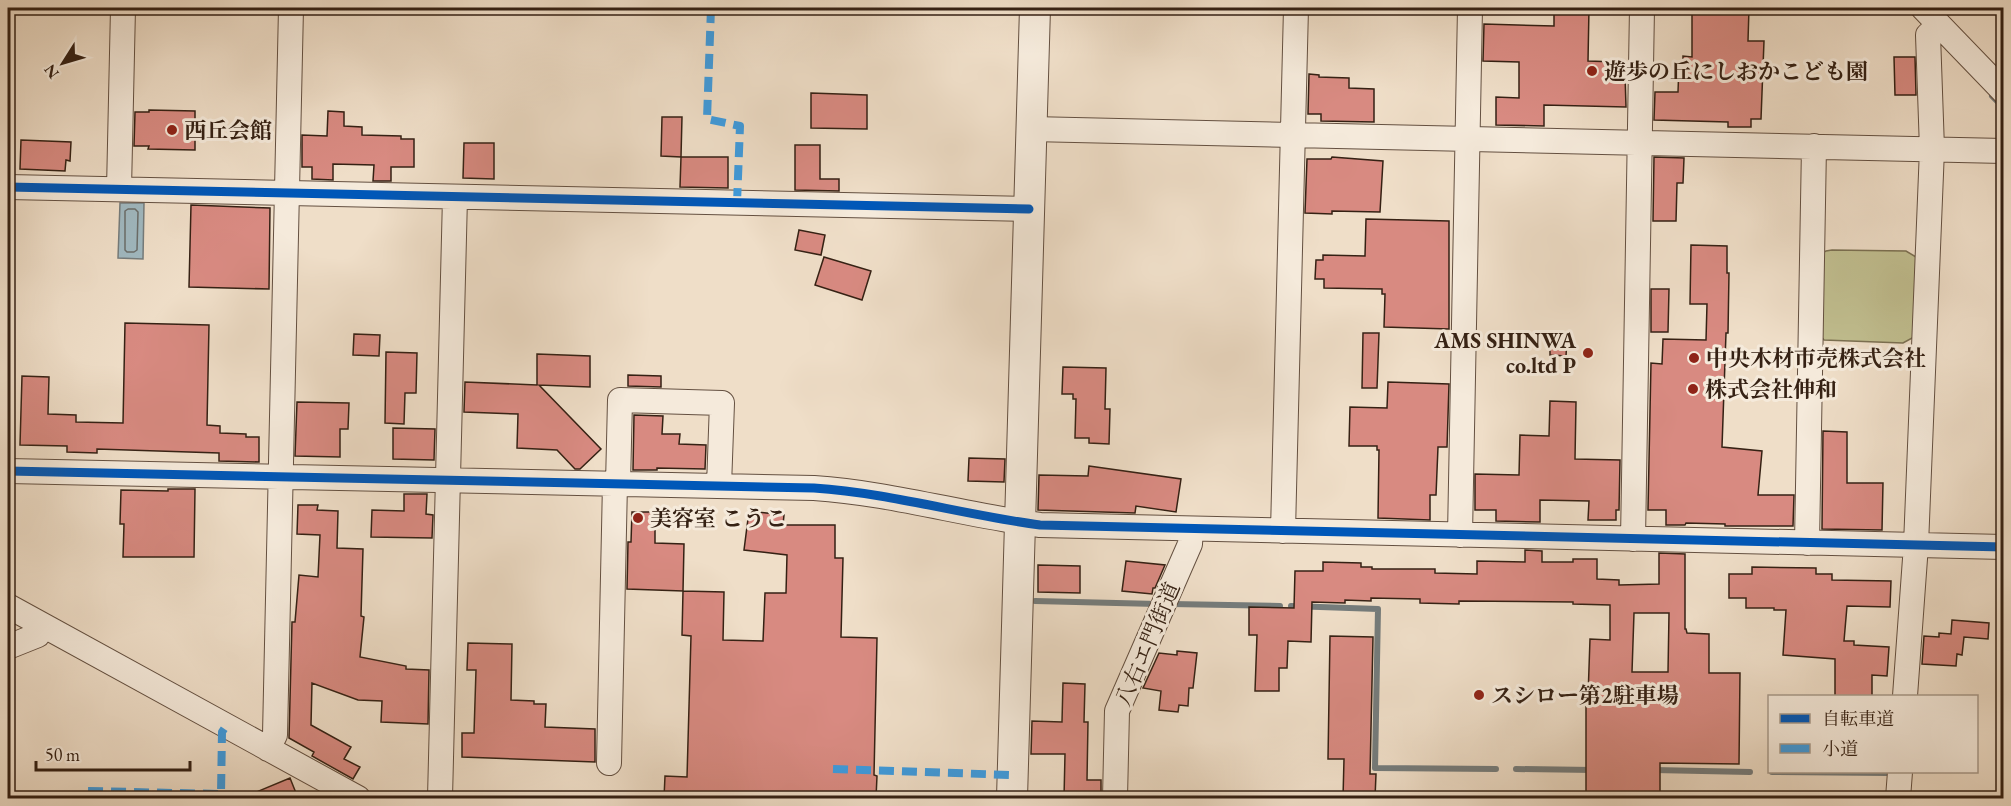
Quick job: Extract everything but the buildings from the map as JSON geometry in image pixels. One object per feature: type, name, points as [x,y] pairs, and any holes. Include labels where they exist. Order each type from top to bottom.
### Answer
[{"type":"street","points":[[119,189],[123,8]]},
{"type":"street","points":[[268,749],[275,735],[291,8]]},
{"type":"street","points":[[1012,798],[1035,8]]},
{"type":"street","points":[[1282,531],[1296,8]]},
{"type":"street","points":[[1460,535],[1470,8]]},
{"type":"street","points":[[1633,539],[1642,8]]},
{"type":"street","points":[[1923,8],[2004,93]]},
{"type":"street","points":[[1905,695],[1917,545],[1932,149],[1928,36],[1939,25]]},
{"type":"street","points":[[1031,129],[2004,151]]},
{"type":"street","points":[[1807,543],[1814,146]]},
{"type":"street","points":[[8,187],[1029,209]]},
{"type":"street","points":[[440,798],[455,196]]},
{"type":"street","points":[[609,763],[620,400],[722,403],[720,486]]},
{"type":"street","points":[[8,471],[814,488],[855,491],[1040,525],[2004,547]]},
{"type":"street","name":"八右エ門街道","points":[[1115,798],[1117,711],[1190,544],[1191,529]]},
{"type":"street","points":[[8,606],[358,798]]},
{"type":"street","points":[[8,647],[38,635],[43,626]]},
{"type":"street","points":[[1898,798],[1900,773]]},
{"type":"shaded area","points":[[1832,250],[1906,251],[1916,257],[1914,337],[1903,343],[1824,340],[1820,335],[1820,255]]},
{"type":"water","points":[[120,203],[144,203],[143,259],[118,258]]},
{"type":"waterway","points":[[1992,96],[2002,106]]},
{"type":"waterway","points":[[1035,601],[1157,604]]},
{"type":"waterway","points":[[1171,604],[1280,606]]},
{"type":"waterway","points":[[1291,606],[1378,609],[1375,768],[1496,769]]},
{"type":"waterway","points":[[1516,769],[1593,770]]},
{"type":"waterway","points":[[1654,770],[1750,772]]},
{"type":"marked path","points":[[711,8],[707,119],[740,126],[737,203]]},
{"type":"marked path","points":[[88,791],[221,794],[222,732],[226,726]]},
{"type":"marked path","points":[[833,769],[1012,775]]},
{"type":"cycle path","points":[[8,187],[1029,209]]},
{"type":"cycle path","points":[[8,471],[814,488],[871,494],[1040,525],[2004,547]]},
{"type":"place","name":"遊歩の丘にしおかこども園","points":[[1592,71]]},
{"type":"place","name":"西丘会館","points":[[172,130]]},
{"type":"place","name":"AMS SHINWA co.ltd P","points":[[1588,353]]},
{"type":"place","name":"中央木材市売株式会社","points":[[1694,358]]},
{"type":"place","name":"株式会社伸和","points":[[1693,389]]},
{"type":"place","name":"美容室 こうこ","points":[[638,518]]},
{"type":"place","name":"スシロー第2駐車場","points":[[1479,695]]}]
